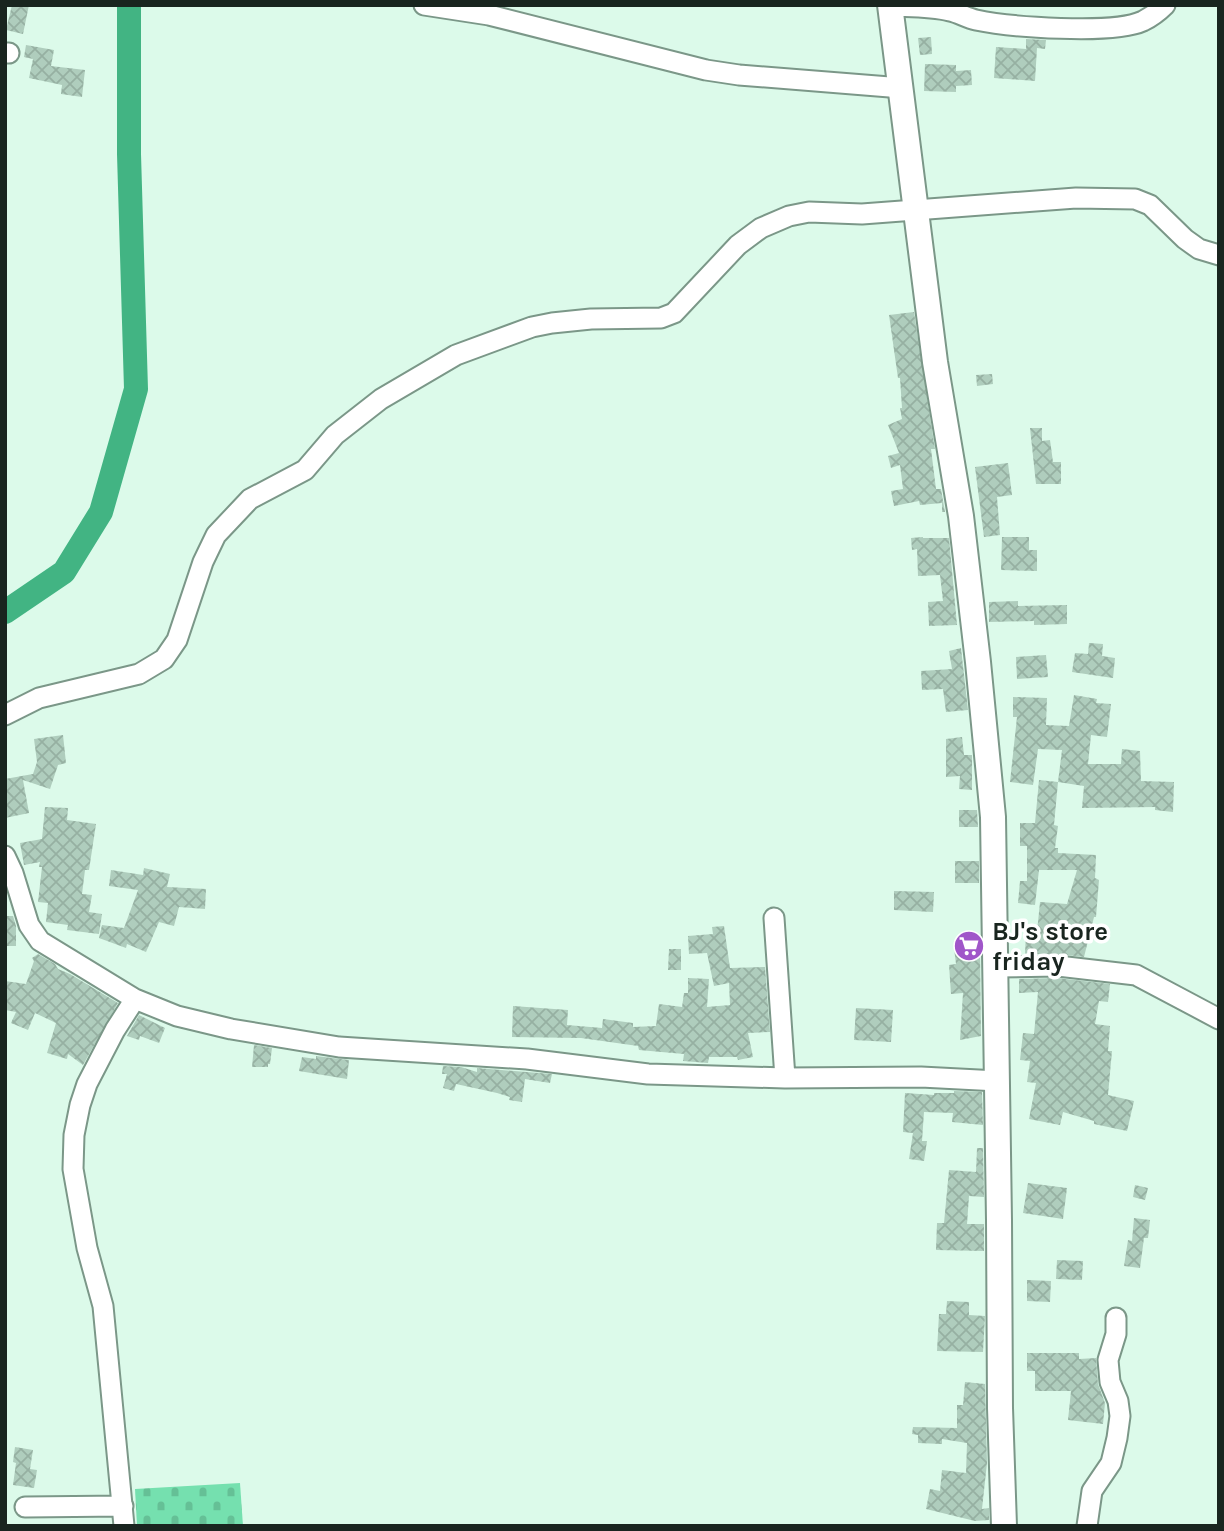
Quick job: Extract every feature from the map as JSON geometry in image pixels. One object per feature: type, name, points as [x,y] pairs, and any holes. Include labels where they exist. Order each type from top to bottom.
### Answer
[{"type":"main road","points":[[890,6],[935,362],[961,516],[993,817],[1000,1408],[1004,1526]]},
{"type":"street","points":[[424,5],[489,15],[706,70],[902,88]]},
{"type":"street","points":[[890,6],[950,11],[975,20],[1014,25],[1111,28],[1142,21],[1165,5]]},
{"type":"street","points":[[5,715],[39,698],[139,674],[164,659],[177,640],[203,562],[216,535],[250,499],[305,470],[335,435],[381,399],[456,355],[496,339],[552,323],[591,319],[638,320],[661,318],[674,313],[738,244],[761,228],[789,216],[809,212],[862,214],[917,211],[1076,198],[1135,200],[1150,205],[1199,249],[1219,255]]},
{"type":"street","points":[[5,856],[29,925],[40,941],[135,999],[177,1016],[231,1029],[340,1047],[527,1059],[648,1074],[921,1077],[998,1081]]},
{"type":"street","points":[[774,918],[785,1077]]},
{"type":"street","points":[[996,967],[1058,965],[1136,975],[1219,1019]]},
{"type":"street","points":[[25,1507],[124,1516],[103,1306],[87,1248],[73,1169],[74,1135],[87,1084],[115,1030],[135,999]]},
{"type":"street","points":[[1087,1526],[1092,1491],[1111,1463],[1117,1438],[1119,1409],[1110,1382],[1108,1360],[1116,1334],[1116,1318]]},
{"type":"green space","points":[[240,1483],[243,1526],[137,1526],[135,1489]]},
{"type":"building","points":[[12,5],[29,5],[23,34],[6,30]]},
{"type":"building","points":[[931,37],[932,54],[920,55],[918,38]]},
{"type":"building","points":[[1026,39],[1046,40],[1045,49],[1037,48],[1035,81],[994,78],[996,47],[1026,49]]},
{"type":"building","points":[[26,45],[54,50],[51,66],[85,70],[82,97],[61,94],[62,85],[29,78],[33,59],[24,57]]},
{"type":"building","points":[[925,64],[956,65],[956,71],[971,70],[972,85],[956,86],[956,92],[924,91]]},
{"type":"building","points":[[914,312],[935,449],[931,449],[936,489],[941,489],[945,512],[942,512],[942,503],[920,505],[919,501],[894,506],[891,491],[903,489],[900,465],[891,468],[888,456],[899,453],[888,425],[902,419],[900,378],[889,315]]},
{"type":"building","points":[[992,374],[993,384],[977,386],[976,375]]},
{"type":"building","points":[[1030,428],[1042,428],[1042,441],[1050,440],[1053,462],[1061,462],[1061,484],[1036,484]]},
{"type":"building","points":[[1008,463],[1012,495],[997,497],[1000,535],[984,537],[975,467]]},
{"type":"building","points":[[1002,537],[1029,537],[1029,550],[1037,550],[1037,571],[1001,570]]},
{"type":"building","points":[[911,538],[949,538],[957,625],[929,626],[928,602],[943,601],[940,575],[918,576],[917,549],[912,550]]},
{"type":"building","points":[[1018,601],[1018,606],[1067,605],[1067,624],[1034,625],[1034,621],[989,622],[989,602]]},
{"type":"building","points":[[1089,643],[1103,644],[1102,656],[1115,658],[1113,678],[1072,672],[1075,653],[1088,654]]},
{"type":"building","points":[[961,648],[968,710],[946,712],[943,689],[922,690],[921,671],[952,669],[949,651]]},
{"type":"building","points":[[1046,655],[1048,677],[1017,679],[1016,657]]},
{"type":"building","points":[[1074,695],[1097,699],[1096,703],[1111,704],[1107,737],[1091,735],[1088,764],[1121,764],[1122,749],[1140,751],[1141,781],[1174,782],[1173,812],[1155,810],[1155,807],[1082,808],[1084,786],[1058,782],[1062,750],[1038,749],[1033,785],[1010,782],[1017,717],[1013,717],[1013,697],[1047,698],[1046,725],[1069,726]]},
{"type":"building","points":[[63,735],[66,763],[58,765],[50,789],[23,780],[29,813],[5,818],[5,779],[33,774],[37,762],[34,739]]},
{"type":"building","points":[[962,737],[964,755],[972,755],[972,790],[959,789],[960,776],[946,777],[946,739]]},
{"type":"building","points":[[1039,780],[1058,782],[1054,825],[1058,826],[1055,848],[1058,848],[1058,853],[1096,855],[1095,878],[1099,880],[1096,917],[1084,957],[1025,954],[1026,932],[1037,932],[1040,902],[1067,904],[1077,870],[1039,870],[1035,905],[1018,903],[1020,881],[1027,881],[1027,846],[1020,846],[1020,823],[1035,823]]},
{"type":"building","points":[[45,807],[68,808],[67,820],[96,824],[89,870],[85,870],[82,894],[92,895],[89,912],[102,914],[99,934],[67,930],[68,925],[46,922],[48,903],[38,902],[42,867],[39,867],[40,862],[24,865],[20,843],[42,839]]},
{"type":"building","points":[[959,810],[977,810],[978,827],[959,827]]},
{"type":"building","points":[[955,861],[979,861],[979,883],[955,883]]},
{"type":"building","points":[[144,868],[170,874],[167,887],[206,889],[205,909],[179,907],[174,926],[159,922],[146,952],[127,944],[126,948],[99,938],[102,925],[124,928],[138,890],[109,886],[111,870],[143,875]]},
{"type":"building","points":[[894,891],[934,892],[933,912],[894,910]]},
{"type":"building","points":[[5,916],[13,916],[16,946],[5,946]]},
{"type":"building","points":[[724,926],[730,968],[765,967],[770,1032],[748,1033],[753,1057],[738,1060],[737,1057],[709,1057],[708,1063],[683,1061],[684,1054],[639,1050],[638,1046],[581,1038],[512,1037],[513,1006],[568,1010],[567,1025],[602,1028],[603,1019],[633,1023],[633,1027],[656,1026],[659,1004],[682,1007],[684,993],[688,993],[688,978],[709,979],[707,1007],[730,1005],[729,983],[714,986],[707,953],[689,954],[688,936],[713,934],[712,927]]},
{"type":"building","points":[[954,948],[980,948],[981,1036],[960,1040],[963,993],[951,994],[949,965],[956,964]]},
{"type":"building","points":[[669,949],[681,949],[681,970],[668,970]]},
{"type":"building","points":[[38,954],[55,964],[58,969],[118,1003],[83,1065],[68,1054],[67,1059],[47,1053],[56,1023],[35,1013],[28,1030],[11,1023],[16,1012],[5,1010],[5,981],[26,984],[34,961],[32,958]]},
{"type":"building","points":[[1057,978],[1110,984],[1108,1002],[1099,1001],[1095,1024],[1110,1026],[1108,1051],[1112,1051],[1108,1095],[1134,1101],[1127,1131],[1094,1124],[1094,1121],[1063,1112],[1060,1125],[1029,1119],[1036,1083],[1027,1082],[1030,1061],[1020,1060],[1023,1033],[1034,1034],[1038,992],[1019,993],[1019,979]]},
{"type":"building","points":[[856,1008],[893,1010],[891,1042],[854,1040]]},
{"type":"building","points":[[139,1015],[165,1028],[159,1043],[140,1036],[139,1040],[127,1036]]},
{"type":"building","points":[[254,1045],[272,1048],[268,1067],[252,1067]]},
{"type":"building","points":[[316,1056],[349,1060],[347,1079],[299,1071],[302,1057],[316,1059]]},
{"type":"building","points":[[443,1066],[461,1067],[477,1072],[477,1068],[552,1074],[550,1083],[525,1079],[522,1102],[509,1100],[510,1097],[497,1093],[456,1084],[454,1091],[443,1088],[447,1074],[442,1074]]},
{"type":"building","points":[[954,1091],[982,1092],[983,1125],[952,1122],[953,1113],[924,1112],[922,1141],[927,1141],[924,1161],[909,1159],[913,1133],[903,1132],[905,1093],[934,1095]]},
{"type":"building","points":[[977,1148],[983,1148],[984,1197],[969,1196],[967,1224],[984,1224],[984,1251],[936,1250],[937,1223],[944,1223],[949,1170],[976,1172]]},
{"type":"building","points":[[1028,1183],[1067,1188],[1063,1219],[1023,1213]]},
{"type":"building","points":[[1135,1185],[1148,1188],[1145,1200],[1133,1197]]},
{"type":"building","points":[[1134,1218],[1150,1220],[1148,1238],[1144,1238],[1140,1268],[1124,1266],[1128,1240],[1132,1241]]},
{"type":"building","points":[[1057,1260],[1083,1261],[1082,1280],[1056,1279]]},
{"type":"building","points":[[1027,1280],[1051,1281],[1050,1302],[1027,1301]]},
{"type":"building","points":[[947,1301],[969,1302],[969,1315],[985,1316],[983,1352],[937,1351],[939,1314],[946,1314]]},
{"type":"building","points":[[1027,1353],[1079,1353],[1079,1359],[1096,1358],[1098,1384],[1105,1403],[1103,1424],[1068,1420],[1071,1391],[1035,1391],[1035,1371],[1027,1371]]},
{"type":"building","points":[[965,1382],[985,1384],[987,1463],[982,1509],[989,1508],[989,1520],[975,1521],[926,1509],[930,1489],[940,1491],[942,1470],[966,1473],[967,1443],[942,1439],[942,1444],[918,1443],[918,1435],[912,1434],[913,1427],[957,1428],[957,1405],[963,1405]]},
{"type":"building","points":[[15,1447],[33,1450],[30,1469],[37,1470],[34,1488],[13,1485]]},
{"type":"waterway","points":[[5,612],[64,572],[101,512],[136,389],[129,154],[129,5]]},
{"type":"place","name":"BJ's store friday","points":[[969,946]]}]
